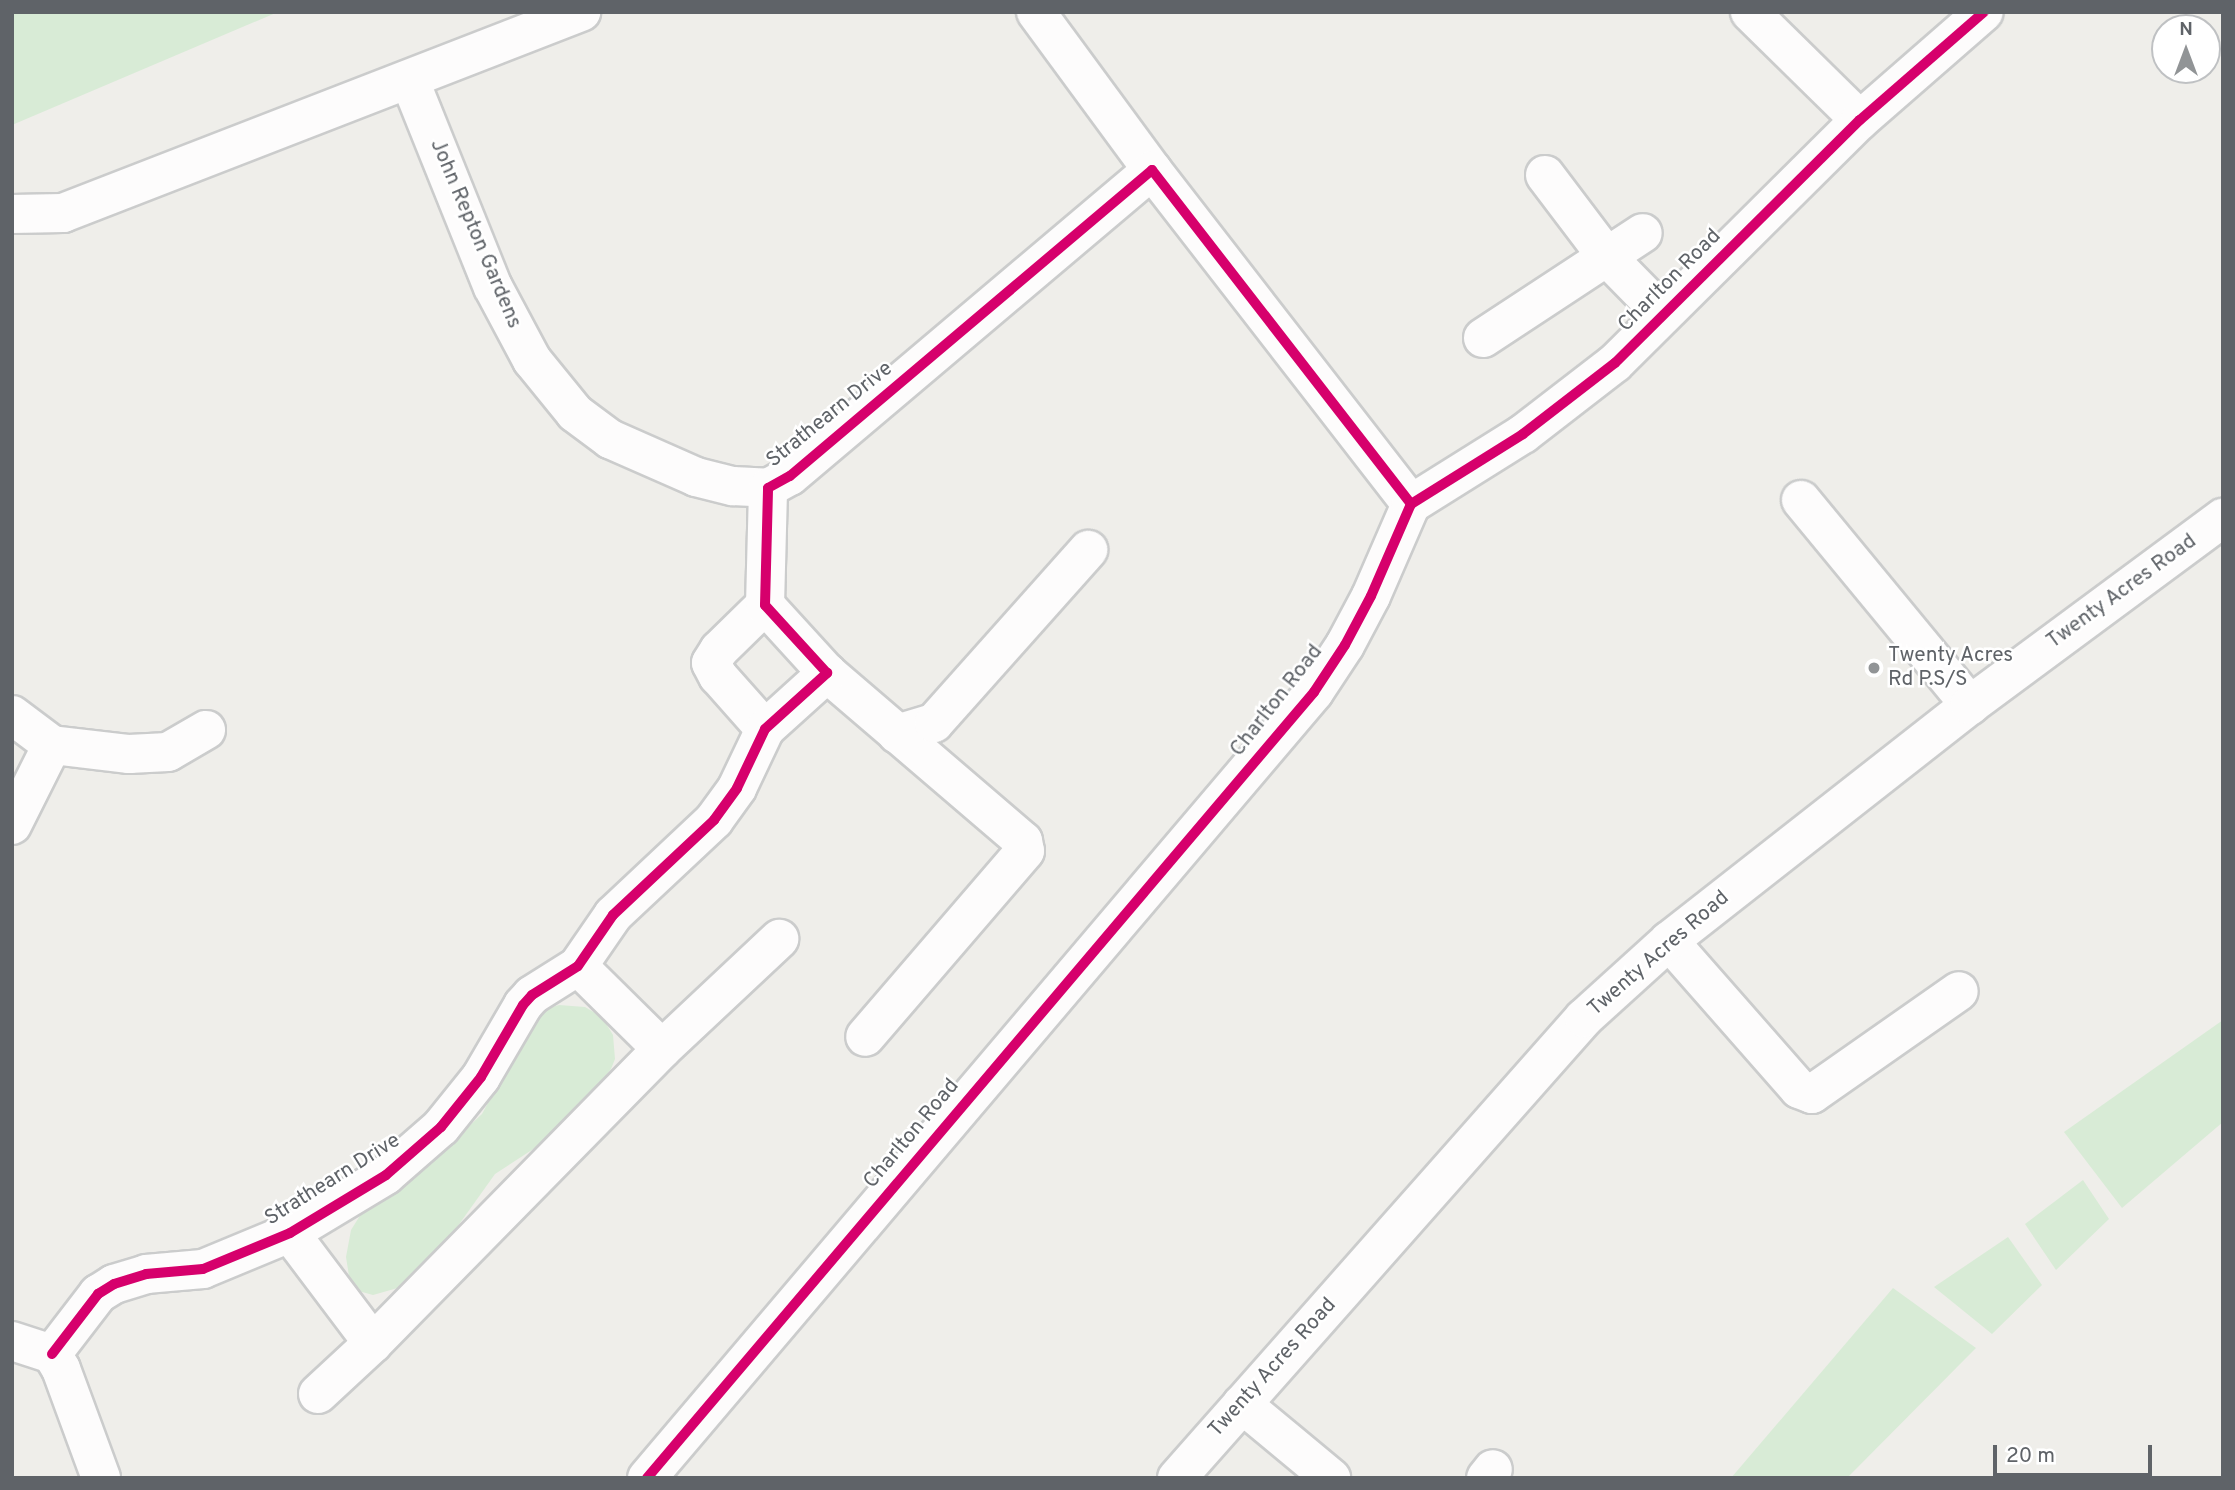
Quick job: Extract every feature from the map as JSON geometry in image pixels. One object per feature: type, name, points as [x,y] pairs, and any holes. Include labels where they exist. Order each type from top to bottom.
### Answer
[{"type":"street","points":[[12,214],[63,213],[410,81],[581,12]]},
{"type":"street","points":[[1037,12],[1152,170],[1411,504]]},
{"type":"street","points":[[1750,12],[1860,120]]},
{"type":"street","name":"Charlton Road","points":[[647,1478],[1314,692],[1345,645],[1371,596],[1411,504],[1557,409],[1615,363],[1860,120],[1984,12]]},
{"type":"street","name":"John Repton Gardens","points":[[410,81],[493,287],[532,360],[568,405],[593,428],[637,452],[696,477],[733,486],[768,488]]},
{"type":"street","name":"Strathearn Drive","points":[[765,605],[768,488],[790,476],[1152,170]]},
{"type":"street","points":[[1545,175],[1607,257],[1663,314]]},
{"type":"street","points":[[1483,338],[1643,233]]},
{"type":"street","points":[[1801,500],[1970,705]]},
{"type":"street","name":"Twenty Acres Road","points":[[1177,1478],[1584,1018],[1670,940],[1970,705],[2223,518]]},
{"type":"street","points":[[897,734],[934,723],[1088,550]]},
{"type":"street","points":[[765,729],[718,676],[711,663],[719,650],[765,605],[827,673],[1023,841],[1025,851],[865,1037]]},
{"type":"street","name":"Strathearn Drive","points":[[52,1354],[98,1294],[114,1284],[146,1274],[203,1269],[290,1233],[386,1175],[425,1144],[456,1111],[481,1077],[523,1005],[532,995],[578,966],[613,915],[714,820],[737,788],[765,729],[827,673]]},
{"type":"street","points":[[12,715],[52,745],[155,754],[182,746],[206,730]]},
{"type":"street","points":[[12,825],[52,745]]},
{"type":"street","points":[[318,1394],[373,1343],[662,1049],[779,939]]},
{"type":"street","points":[[1670,940],[1799,1089],[1812,1094],[1959,991]]},
{"type":"street","points":[[578,966],[662,1049]]},
{"type":"street","points":[[290,1233],[373,1343]]},
{"type":"street","points":[[12,1341],[52,1354],[61,1370],[101,1478]]},
{"type":"street","points":[[1242,1404],[1331,1478]]},
{"type":"green space","points":[[12,12],[278,12],[12,125]]},
{"type":"green space","points":[[559,1005],[585,1007],[602,1017],[613,1035],[615,1059],[611,1069],[564,1129],[495,1174],[450,1237],[401,1287],[373,1295],[355,1290],[349,1276],[346,1257],[351,1230],[361,1214],[419,1173],[482,1114],[529,1026],[546,1009]]},
{"type":"green space","points":[[2223,1020],[2223,1122],[2122,1208],[2064,1132]]},
{"type":"green space","points":[[2083,1180],[2109,1219],[2056,1270],[2025,1224]]},
{"type":"green space","points":[[2008,1237],[2042,1285],[1992,1334],[1934,1287]]},
{"type":"green space","points":[[1893,1288],[1976,1348],[1847,1478],[1731,1478]]},
{"type":"cycle path","points":[[647,1478],[1314,692],[1345,645],[1371,596],[1411,504],[1523,434],[1615,363],[1860,120],[1984,12]]},
{"type":"cycle path","points":[[52,1354],[98,1294],[114,1284],[146,1274],[203,1269],[290,1233],[386,1175],[441,1127],[481,1077],[523,1005],[532,995],[578,966],[613,915],[714,820],[737,788],[765,729],[827,673],[765,605],[768,488],[790,476],[1152,170],[1411,504]]},
{"type":"place","name":"Twenty Acres Rd P.S/S","points":[[1874,668]]}]
